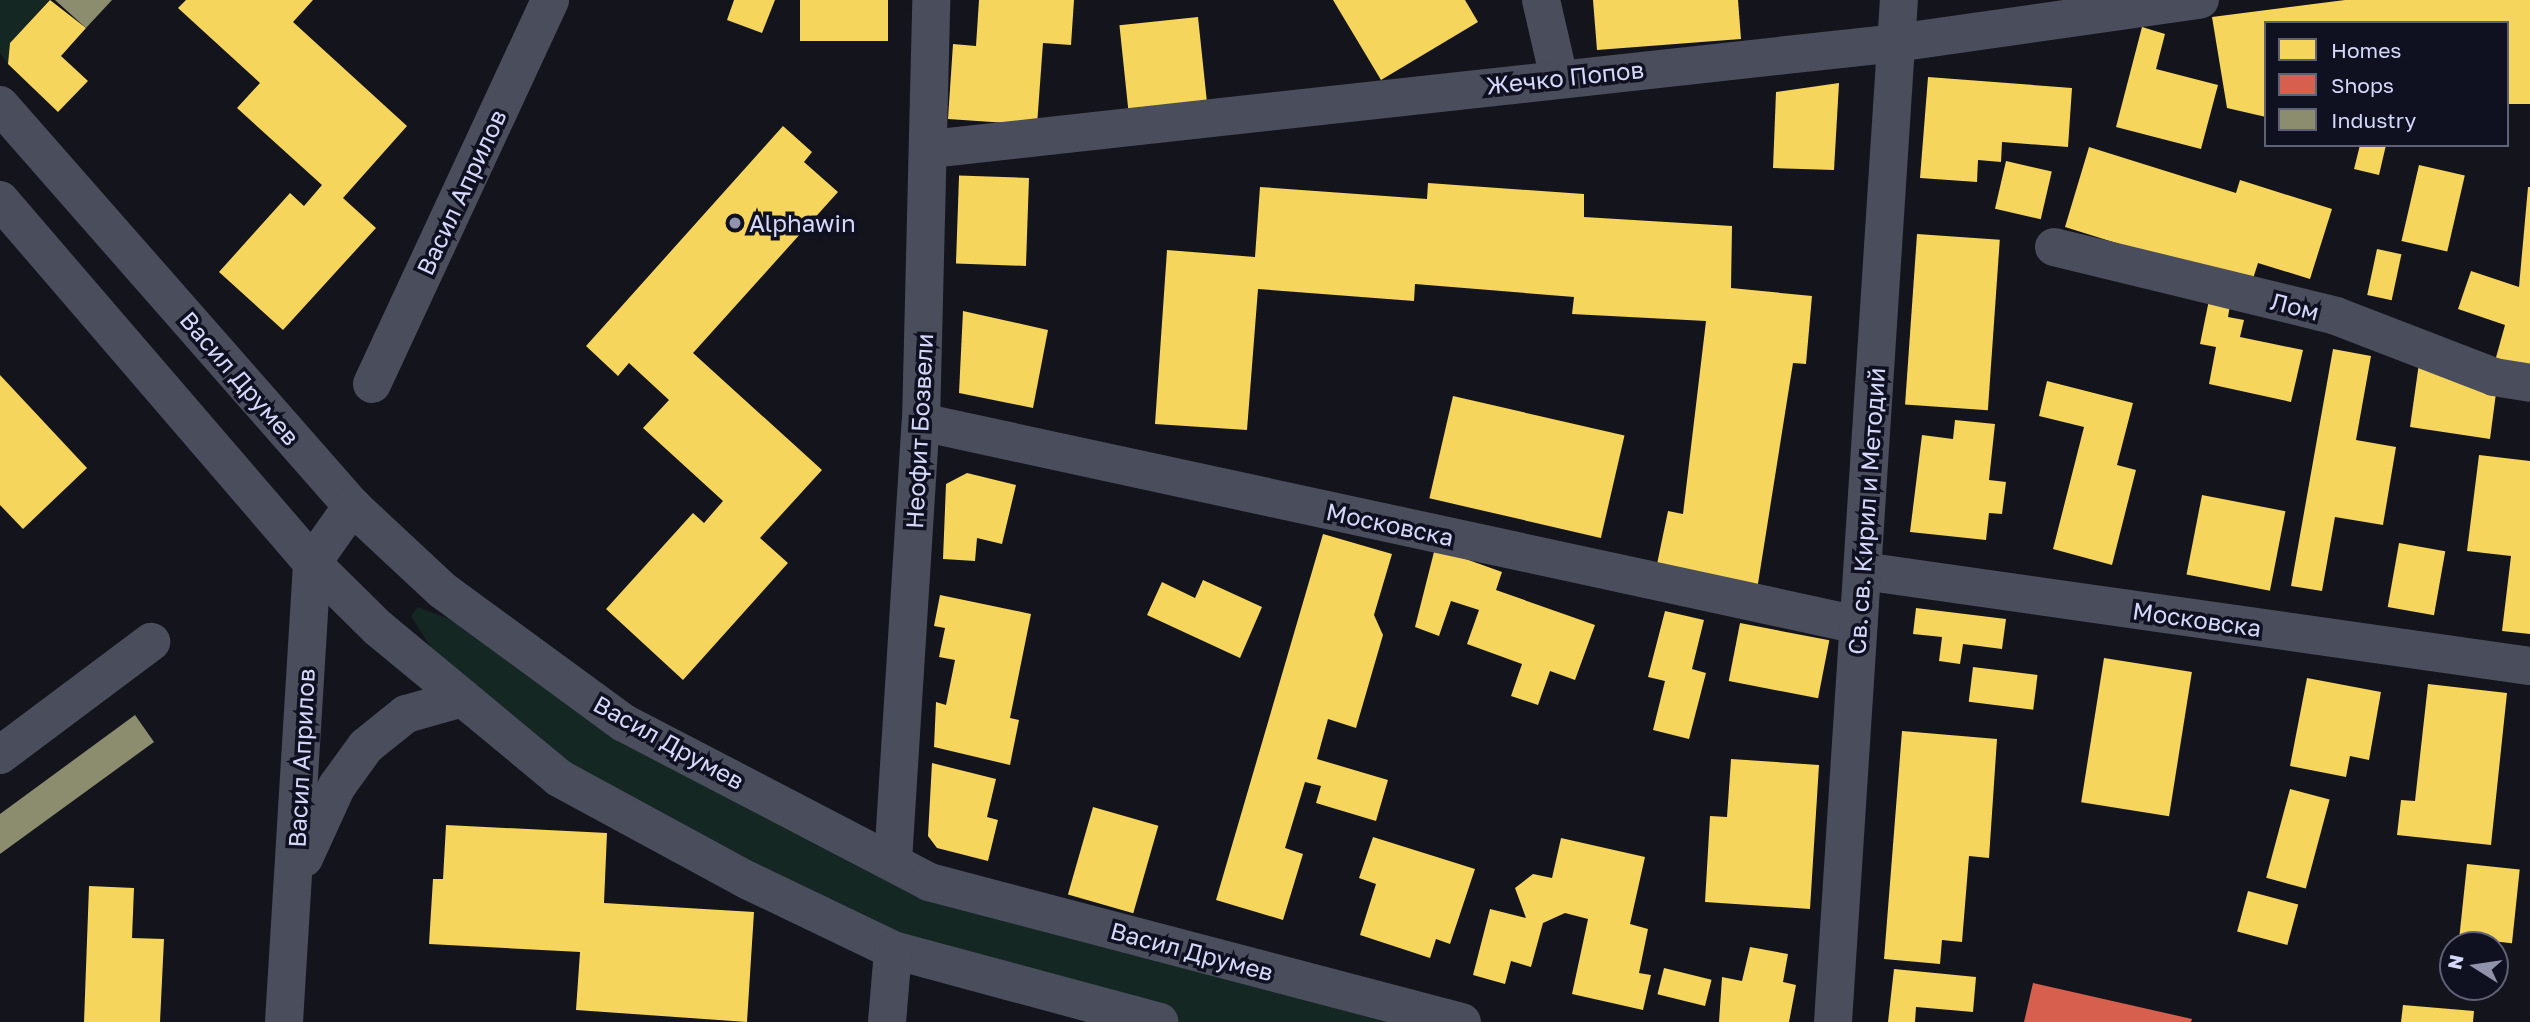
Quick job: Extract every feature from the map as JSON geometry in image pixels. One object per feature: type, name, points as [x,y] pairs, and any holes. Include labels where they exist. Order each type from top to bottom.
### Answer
[{"type":"street","name":"Васил Априлов","points":[[372,384],[550,0]]},
{"type":"street","name":"Неофит Бозвели","points":[[893,861],[921,422],[930,149],[931,0]]},
{"type":"street","points":[[1541,0],[1559,78]]},
{"type":"street","name":"Св. св. Кирил и Методий","points":[[1833,1022],[1899,0]]},
{"type":"street","name":"Жечко Попов","points":[[930,149],[1896,43],[2200,0]]},
{"type":"street","name":"Васил Друмев","points":[[0,105],[352,506],[442,590],[624,723],[929,882],[1462,1022]]},
{"type":"street","points":[[0,200],[312,563],[378,628],[559,778],[747,880],[893,950],[1159,1022]]},
{"type":"street","name":"Лом","points":[[2054,247],[2336,316],[2494,377],[2530,383]]},
{"type":"street","name":"Московска","points":[[921,422],[1858,625]]},
{"type":"street","points":[[312,563],[352,506]]},
{"type":"street","name":"Васил Априлов","points":[[284,1022],[312,563]]},
{"type":"street","name":"Московска","points":[[1863,571],[2530,667]]},
{"type":"street","points":[[0,755],[151,642]]},
{"type":"street","points":[[294,880],[337,786],[366,746],[406,714],[463,698]]},
{"type":"street","points":[[887,1022],[893,950]]},
{"type":"green space","points":[[0,0],[49,0],[10,43],[8,64],[0,53]]},
{"type":"green space","points":[[418,607],[513,644],[893,861],[1462,1022],[1159,1022],[747,880],[463,698],[411,616]]},
{"type":"building: Homes","points":[[50,0],[86,28],[61,56],[88,81],[58,112],[8,64],[10,43]]},
{"type":"building: Homes","points":[[186,0],[313,0],[293,22],[407,126],[343,198],[376,228],[283,330],[219,272],[290,193],[304,206],[322,185],[237,108],[260,83],[178,8]]},
{"type":"building: Homes","points":[[734,0],[775,0],[762,33],[727,20]]},
{"type":"building: Homes","points":[[800,0],[888,0],[888,41],[800,41]]},
{"type":"building: Homes","points":[[979,0],[1074,0],[1071,45],[1043,43],[1037,125],[948,119],[953,44],[976,46]]},
{"type":"building: Homes","points":[[1333,0],[1465,0],[1478,22],[1381,80]]},
{"type":"building: Homes","points":[[1593,0],[1738,0],[1741,39],[1597,50]]},
{"type":"building: Homes","points":[[2345,0],[2530,0],[2530,104],[2509,104],[2509,21],[2264,21],[2264,117],[2227,108],[2212,17]]},
{"type":"building: Homes","points":[[1198,17],[1207,104],[1129,112],[1119,25]]},
{"type":"building: Homes","points":[[2142,27],[2165,34],[2156,69],[2218,85],[2201,149],[2116,127]]},
{"type":"building: Homes","points":[[1928,77],[2072,88],[2068,147],[2002,142],[2001,162],[1978,160],[1977,182],[1920,178]]},
{"type":"building: Homes","points":[[1839,83],[1834,170],[1773,168],[1776,92]]},
{"type":"building: Homes","points":[[783,126],[812,152],[804,162],[838,192],[693,353],[822,470],[760,538],[788,563],[683,680],[606,609],[693,513],[704,523],[723,501],[643,428],[669,400],[629,363],[618,376],[586,346]]},
{"type":"building: Homes","points":[[2089,147],[2236,193],[2240,180],[2332,209],[2310,279],[2258,263],[2251,285],[2065,227]]},
{"type":"building: Homes","points":[[2360,147],[2386,147],[2379,175],[2354,169]]},
{"type":"building: Homes","points":[[2006,161],[2052,172],[2041,219],[1995,209]]},
{"type":"building: Homes","points":[[2419,165],[2465,176],[2447,252],[2401,241]]},
{"type":"building: Homes","points":[[959,176],[1029,178],[1026,266],[956,264]]},
{"type":"building: Homes","points":[[1428,183],[1584,194],[1584,217],[1732,226],[1731,288],[1812,296],[1806,364],[1793,363],[1757,590],[1656,569],[1668,511],[1683,514],[1706,321],[1572,314],[1574,297],[1415,284],[1414,301],[1258,289],[1247,430],[1155,424],[1167,250],[1255,257],[1260,187],[1427,199]]},
{"type":"building: Homes","points":[[2528,187],[2530,366],[2495,361],[2505,325],[2458,309],[2471,271],[2519,287]]},
{"type":"building: Homes","points":[[1917,234],[2000,240],[1988,410],[1905,405]]},
{"type":"building: Homes","points":[[2377,249],[2401,254],[2392,300],[2367,295]]},
{"type":"building: Homes","points":[[2209,300],[2230,305],[2228,317],[2244,320],[2240,337],[2303,350],[2291,402],[2209,384],[2216,347],[2200,344]]},
{"type":"building: Homes","points":[[963,311],[1048,330],[1033,408],[959,393]]},
{"type":"building: Homes","points":[[2333,349],[2371,356],[2356,440],[2396,447],[2383,525],[2335,517],[2322,591],[2291,586]]},
{"type":"building: Homes","points":[[2419,363],[2496,393],[2490,439],[2410,427]]},
{"type":"building: Homes","points":[[0,375],[87,468],[23,529],[0,505]]},
{"type":"building: Homes","points":[[2047,381],[2133,403],[2117,465],[2136,470],[2112,565],[2053,549],[2084,427],[2039,416]]},
{"type":"building: Homes","points":[[1453,396],[1624,436],[1601,538],[1429,498]]},
{"type":"building: Homes","points":[[1955,420],[1995,424],[1989,480],[2006,482],[2002,514],[1989,513],[1986,540],[1910,532],[1922,435],[1953,439]]},
{"type":"building: Homes","points":[[2479,455],[2530,461],[2530,634],[2502,631],[2511,556],[2467,551]]},
{"type":"building: Homes","points":[[967,473],[1016,485],[1002,544],[977,538],[975,561],[943,559],[946,484]]},
{"type":"building: Homes","points":[[2202,495],[2285,511],[2270,591],[2187,575]]},
{"type":"building: Homes","points":[[1323,534],[1392,554],[1374,615],[1383,635],[1356,728],[1328,719],[1317,759],[1388,780],[1376,821],[1316,803],[1321,786],[1305,782],[1285,848],[1303,854],[1283,920],[1216,900]]},
{"type":"building: Homes","points":[[2399,543],[2445,551],[2434,615],[2388,607]]},
{"type":"building: Homes","points":[[1435,548],[1502,572],[1496,590],[1595,625],[1575,680],[1550,671],[1538,705],[1511,696],[1522,664],[1467,644],[1479,610],[1451,601],[1439,636],[1415,627]]},
{"type":"building: Homes","points":[[1203,580],[1262,607],[1240,658],[1147,615],[1162,582],[1195,598]]},
{"type":"building: Homes","points":[[940,595],[1031,614],[1010,718],[1019,720],[1010,765],[934,747],[936,702],[946,705],[955,660],[939,657],[945,628],[934,626]]},
{"type":"building: Homes","points":[[1916,608],[2006,619],[2002,649],[1963,644],[1960,664],[1939,661],[1942,637],[1913,634]]},
{"type":"building: Homes","points":[[1665,611],[1704,620],[1692,669],[1706,673],[1689,739],[1653,730],[1665,681],[1648,677]]},
{"type":"building: Homes","points":[[1740,623],[1829,640],[1818,698],[1729,681]]},
{"type":"building: Homes","points":[[2104,658],[2192,672],[2169,816],[2081,802]]},
{"type":"building: Homes","points":[[1973,667],[2038,675],[2033,710],[1969,702]]},
{"type":"building: Homes","points":[[2307,678],[2381,692],[2369,760],[2350,756],[2346,777],[2290,766]]},
{"type":"building: Homes","points":[[2428,684],[2507,693],[2491,845],[2397,835],[2401,800],[2415,801]]},
{"type":"building: Homes","points":[[1902,731],[1997,739],[1989,858],[1969,856],[1962,942],[1942,940],[1940,964],[1884,959]]},
{"type":"building: Homes","points":[[1731,759],[1819,765],[1810,909],[1705,902],[1710,816],[1727,817]]},
{"type":"building: Homes","points":[[932,763],[996,779],[987,817],[998,820],[988,861],[937,848],[928,836]]},
{"type":"building: Homes","points":[[2290,789],[2330,800],[2306,888],[2266,878]]},
{"type":"building: Homes","points":[[1093,807],[1158,826],[1133,913],[1068,894]]},
{"type":"building: Homes","points":[[446,825],[607,833],[604,903],[754,912],[747,1022],[576,1010],[580,952],[429,944],[433,879],[443,879]]},
{"type":"building: Homes","points":[[1373,837],[1475,869],[1450,944],[1436,939],[1430,958],[1360,935],[1376,884],[1359,878]]},
{"type":"building: Homes","points":[[1561,838],[1645,857],[1630,924],[1648,929],[1639,973],[1651,975],[1643,1010],[1572,994],[1588,919],[1565,913],[1543,923],[1531,967],[1511,961],[1505,984],[1473,975],[1490,909],[1526,918],[1515,888],[1533,874],[1552,878]]},
{"type":"building: Homes","points":[[2467,864],[2520,870],[2512,943],[2509,943],[2509,931],[2460,931]]},
{"type":"building: Homes","points":[[89,886],[134,888],[132,938],[164,939],[160,1022],[84,1022]]},
{"type":"building: Homes","points":[[2248,891],[2298,904],[2287,945],[2237,932]]},
{"type":"building: Homes","points":[[1750,947],[1788,954],[1783,982],[1796,985],[1789,1022],[1719,1022],[1722,977],[1742,981]]},
{"type":"building: Homes","points":[[1664,968],[1712,980],[1705,1006],[1657,994]]},
{"type":"building: Homes","points":[[1894,969],[1976,977],[1973,1012],[1916,1007],[1915,1022],[1888,1022]]},
{"type":"building: Homes","points":[[2403,1005],[2474,1011],[2473,1022],[2401,1022]]},
{"type":"building: Shops","points":[[2033,983],[2192,1019],[2191,1022],[2024,1022]]},
{"type":"building: Industry","points":[[55,0],[112,0],[86,28]]},
{"type":"building: Industry","points":[[135,715],[154,742],[0,854],[0,814]]},
{"type":"place","name":"Alphawin","points":[[735,223]]}]
